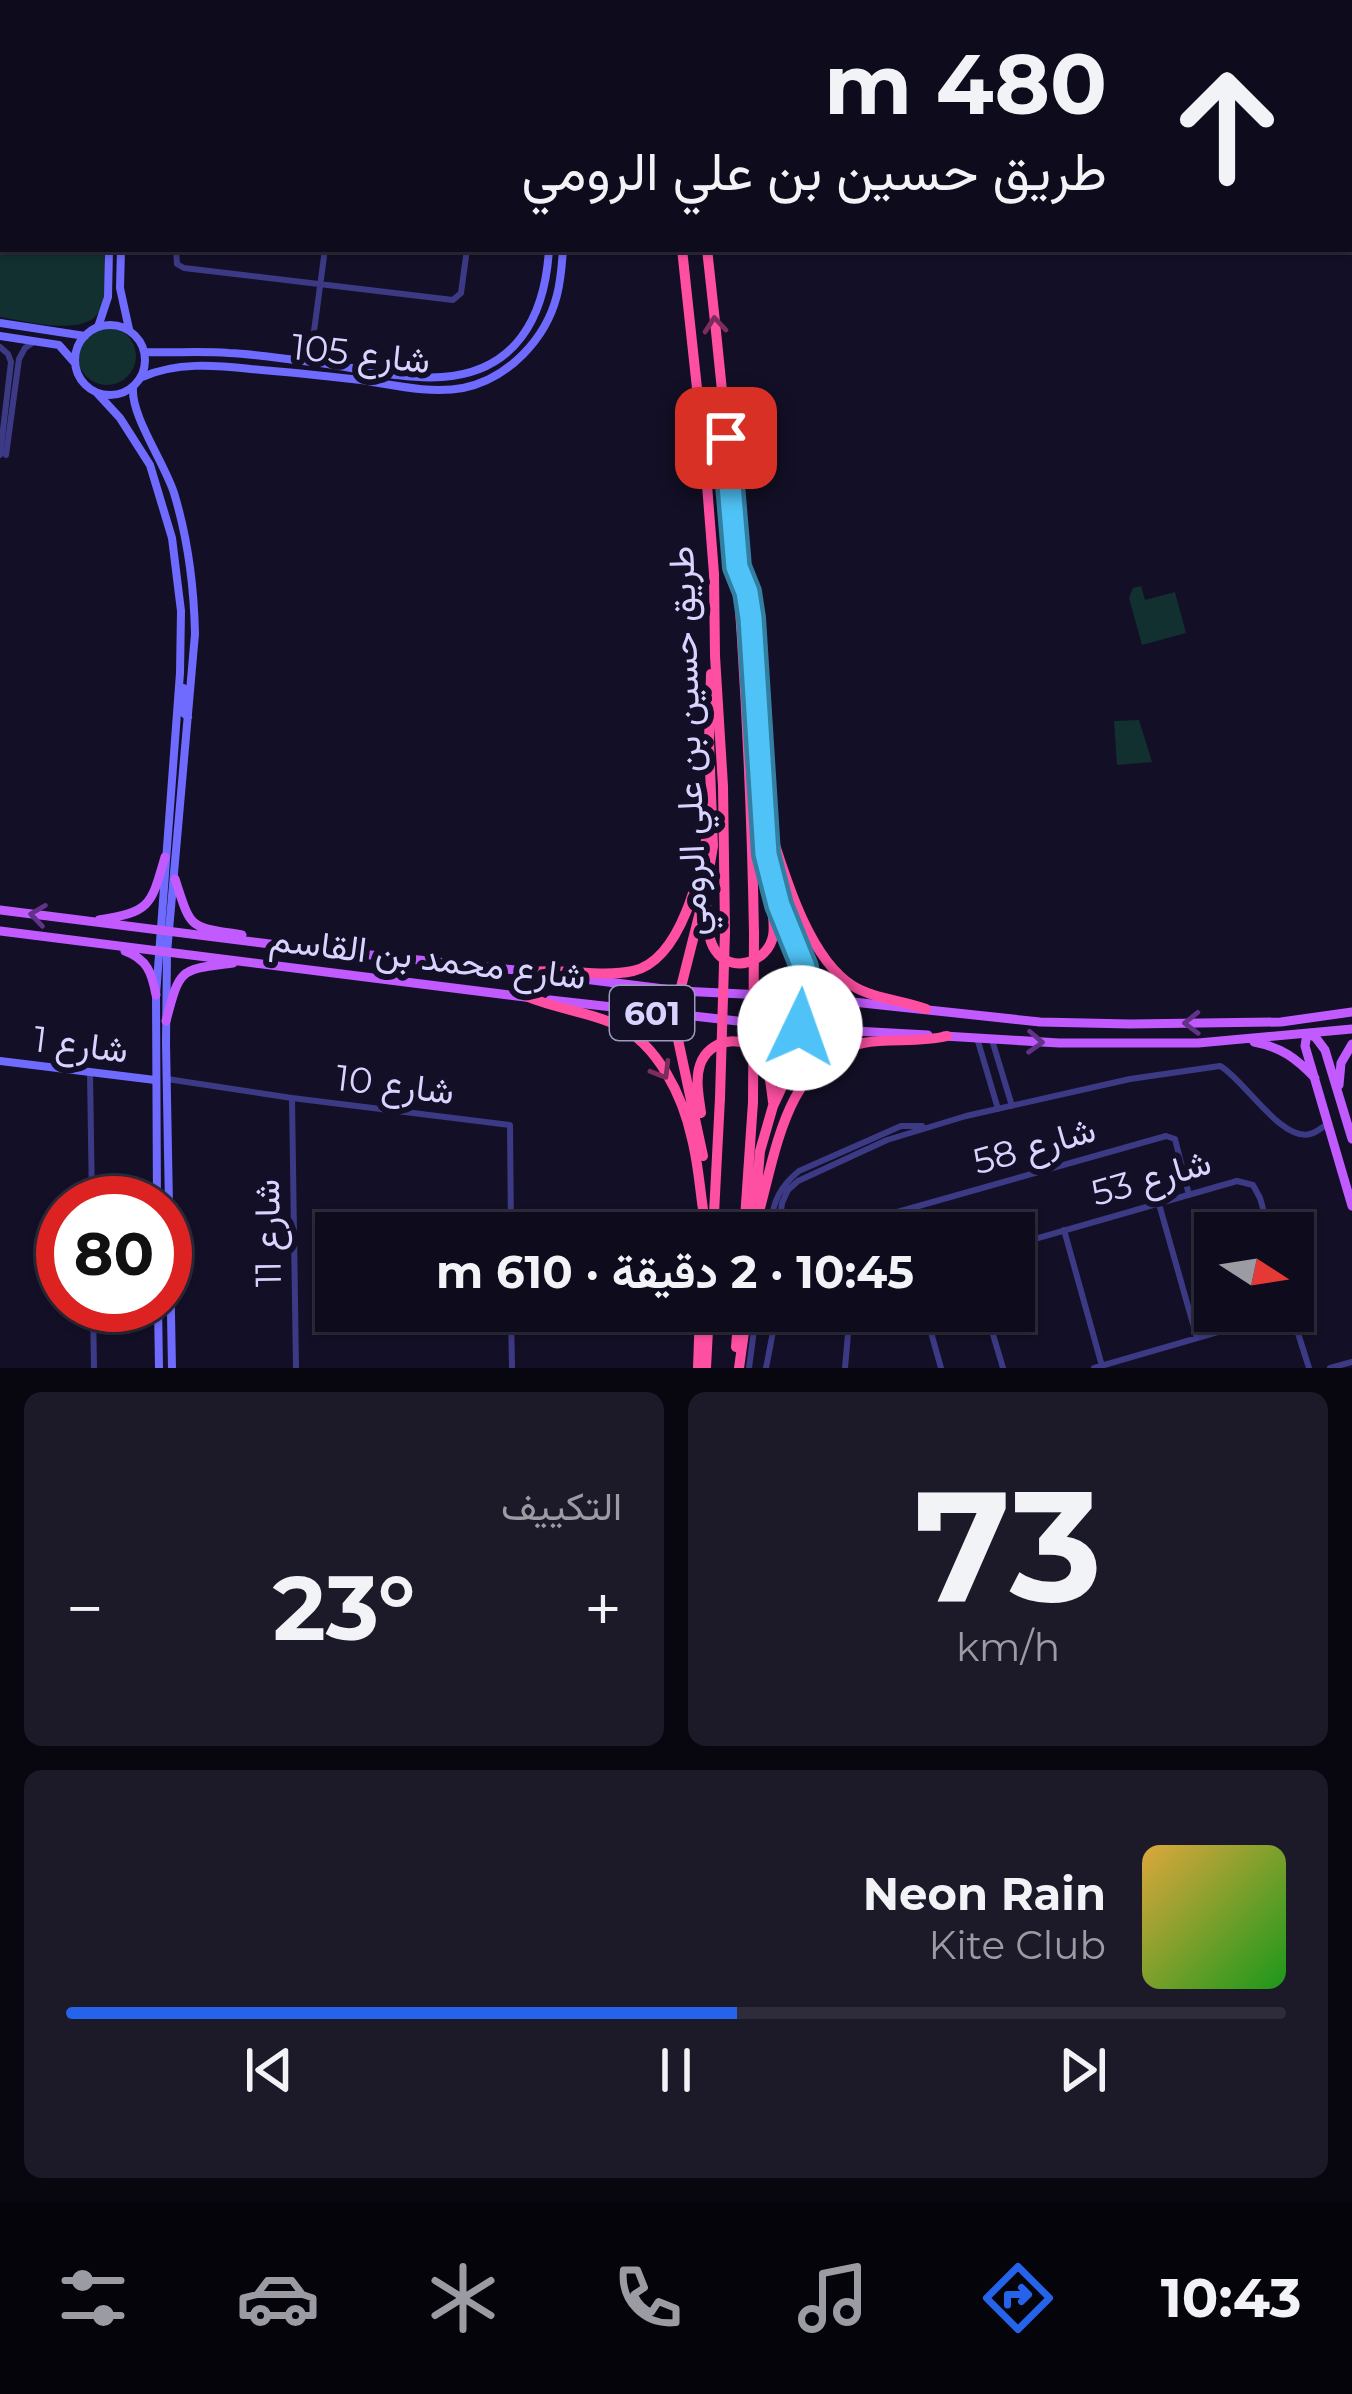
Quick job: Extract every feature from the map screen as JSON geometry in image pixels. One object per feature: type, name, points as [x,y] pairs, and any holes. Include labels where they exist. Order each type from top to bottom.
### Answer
[{"type":"highway","name":"طريق حسين بن علي الرومي","points":[[682,252],[708,487],[723,786],[720,1098],[709,1212]]},
{"type":"highway","name":"طريق حسين بن علي الرومي","points":[[707,252],[737,567],[753,848],[750,1212]]},
{"type":"highway","points":[[706,888],[708,926],[717,955],[742,964],[765,953],[774,928],[751,618],[737,567]]},
{"type":"highway","points":[[703,1156],[681,1063],[678,1016],[713,845],[709,706],[715,656]]},
{"type":"highway","points":[[530,972],[624,972],[656,959],[668,946],[689,901],[713,802]]},
{"type":"highway","points":[[763,802],[788,884],[833,968],[861,990],[926,1010]]},
{"type":"highway","points":[[752,1212],[760,1151],[773,1106],[796,1055],[806,998],[804,967],[779,905],[766,854]]},
{"type":"highway","points":[[528,998],[622,1028],[657,1059],[692,1137],[704,1212]]},
{"type":"highway","points":[[756,1212],[780,1134],[798,1094],[816,1069],[858,1044],[947,1036]]},
{"type":"highway","points":[[706,1212],[698,1082],[702,1059],[709,1050],[730,1041],[752,1046],[765,1065],[773,1106]]},
{"type":"highway","points":[[702,1368],[704,1332]]},
{"type":"highway","points":[[737,1368],[742,1332]]},
{"type":"main road","points":[[88,922],[140,910],[154,891],[165,857]]},
{"type":"main road","points":[[175,880],[186,914],[200,926],[342,952]]},
{"type":"main road","name":"شارع محمد بن القاسم","points":[[0,910],[680,991],[806,998],[1040,1022],[1281,1022],[1352,1012]]},
{"type":"main road","name":"شارع محمد بن القاسم","points":[[0,931],[800,1028],[1059,1043],[1242,1040],[1352,1029]]},
{"type":"main road","points":[[109,945],[145,962],[155,995]]},
{"type":"main road","points":[[166,1021],[175,988],[188,971],[245,961]]},
{"type":"main road","points":[[1327,1016],[1312,1026],[1305,1046],[1352,1206]]},
{"type":"main road","points":[[1281,1022],[1316,1038],[1325,1050],[1352,1139]]},
{"type":"main road","points":[[1242,1040],[1282,1050],[1317,1081]]},
{"type":"main road","points":[[1339,1090],[1341,1063],[1352,1044]]},
{"type":"street","points":[[98,327],[109,298],[109,252]]},
{"type":"street","points":[[121,252],[119,288],[130,331]]},
{"type":"street","points":[[176,252],[180,267],[453,300],[460,293],[467,252]]},
{"type":"street","points":[[310,361],[325,252]]},
{"type":"street","name":"شارع 105","points":[[145,352],[234,353],[411,375],[460,374],[493,364],[520,340],[538,311],[550,252]]},
{"type":"street","name":"شارع 105","points":[[142,377],[172,367],[219,366],[410,387],[463,388],[494,376],[525,353],[549,318],[560,281],[562,252]]},
{"type":"street","points":[[0,323],[85,336]]},
{"type":"street","points":[[75,363],[79,344],[98,327],[109,325],[137,337],[145,352],[142,377],[133,388],[116,395],[97,393]]},
{"type":"street","points":[[0,336],[59,345],[75,363],[82,381],[120,418],[150,465],[172,538],[180,652],[164,932],[155,995],[157,1176]]},
{"type":"street","points":[[3,455],[19,359],[38,340]]},
{"type":"street","points":[[0,346],[10,362],[3,455]]},
{"type":"street","points":[[410,387],[411,375]]},
{"type":"street","points":[[133,388],[134,406],[174,493],[188,554],[195,634],[175,880],[164,932]]},
{"type":"street","points":[[180,652],[184,662],[181,711],[188,717]]},
{"type":"street","points":[[162,952],[168,1176]]},
{"type":"street","points":[[976,1038],[998,1109]]},
{"type":"street","points":[[992,1039],[1012,1106]]},
{"type":"street","name":"شارع 1","points":[[0,1061],[155,1080]]},
{"type":"street","points":[[780,1212],[788,1190],[798,1181],[887,1141],[925,1127],[1130,1078],[1214,1065],[1231,1072],[1257,1103],[1298,1133],[1310,1134],[1330,1123]]},
{"type":"street","points":[[90,1072],[92,1176]]},
{"type":"street","name":"شارع 10","points":[[167,1079],[510,1125],[511,1212]]},
{"type":"street","name":"شارع 11","points":[[292,1098],[296,1368]]},
{"type":"street","name":"شارع 58","points":[[897,1212],[1166,1136],[1175,1139],[1189,1195]]},
{"type":"street","name":"شارع 53","points":[[1035,1239],[1238,1180],[1253,1185],[1265,1212]]},
{"type":"street","points":[[1159,1204],[1197,1338]]},
{"type":"street","points":[[1064,1231],[1098,1367],[1218,1332]]},
{"type":"street","points":[[93,1332],[94,1368]]},
{"type":"street","points":[[158,1332],[159,1368]]},
{"type":"street","points":[[170,1332],[172,1368]]},
{"type":"street","points":[[512,1332],[512,1368]]},
{"type":"street","points":[[749,1368],[754,1332]]},
{"type":"street","points":[[766,1368],[774,1332]]},
{"type":"street","points":[[845,1368],[848,1332]]},
{"type":"street","points":[[931,1332],[941,1368]]},
{"type":"street","points":[[992,1332],[1003,1368]]},
{"type":"street","points":[[1298,1332],[1309,1368]]},
{"type":"street","points":[[1330,1368],[1352,1362]]},
{"type":"green space","points":[[0,252],[104,252],[103,301],[94,317],[56,326],[0,317]]},
{"type":"green space","points":[[107,327],[127,336],[136,356],[127,376],[107,385],[87,376],[78,356],[87,336]]},
{"type":"green space","points":[[1141,586],[1145,600],[1175,592],[1186,633],[1142,645],[1129,598],[1133,588]]},
{"type":"green space","points":[[1139,720],[1152,762],[1117,765],[1114,721]]},
{"type":"route","points":[[726,438],[737,567],[751,618],[766,854],[779,905],[804,967],[806,998],[800,1028]]}]
